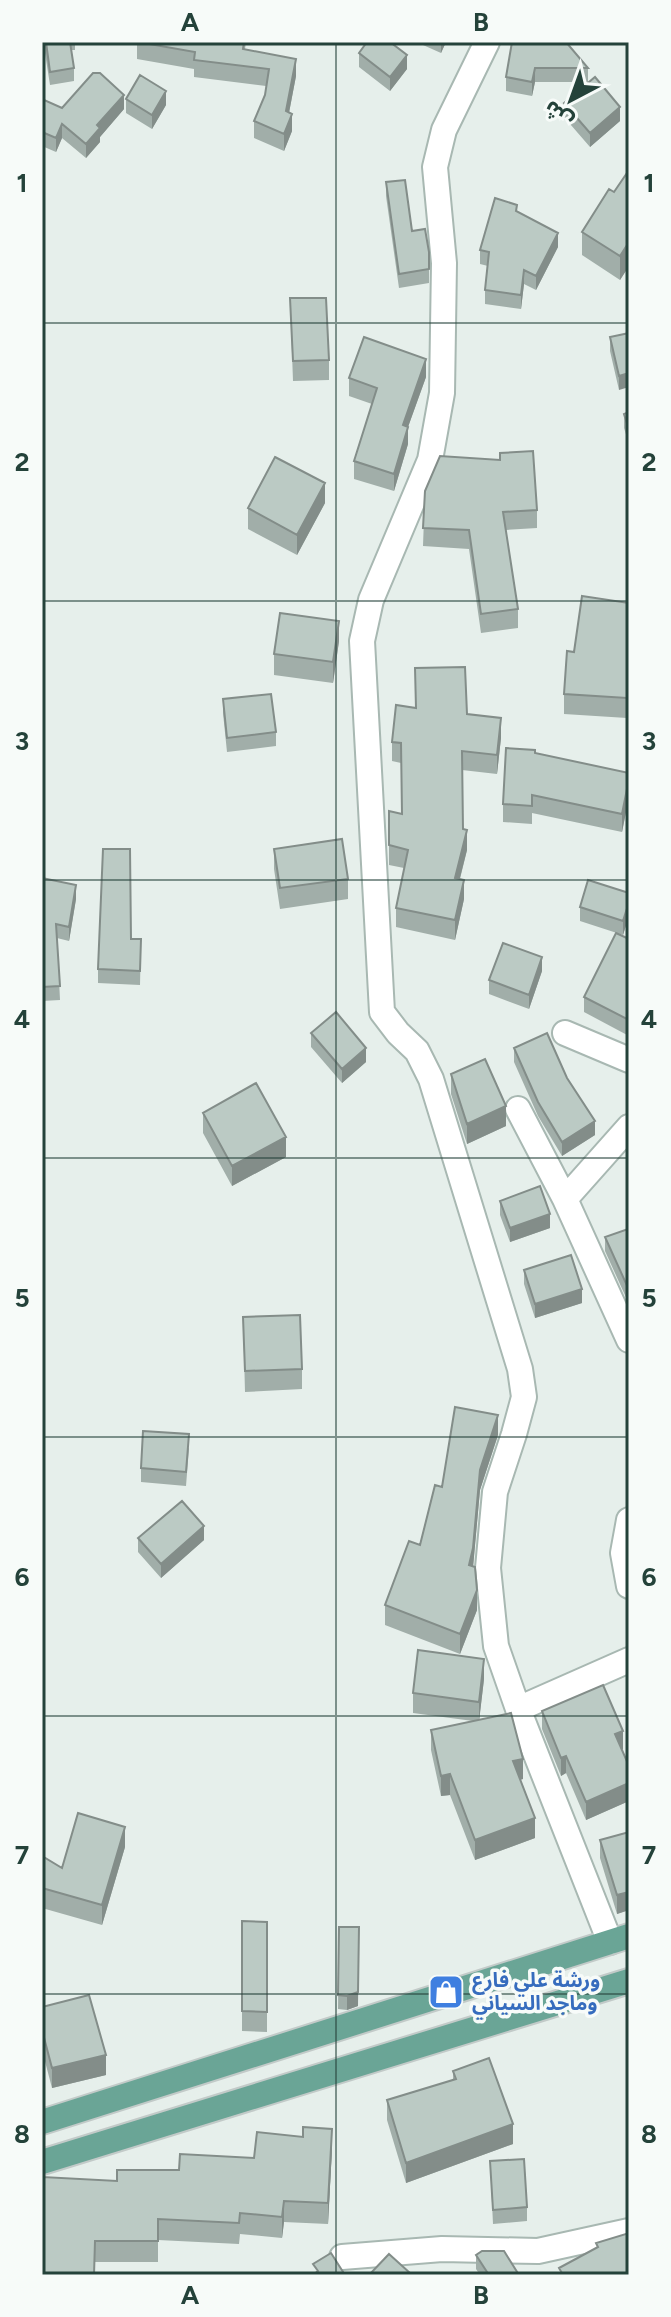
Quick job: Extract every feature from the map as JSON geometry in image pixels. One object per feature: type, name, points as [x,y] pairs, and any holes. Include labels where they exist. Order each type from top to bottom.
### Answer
[{"type":"main road","points":[[42,2122],[620,1939]]},
{"type":"main road","points":[[42,2162],[629,1981]]},
{"type":"main road","points":[[350,2025],[364,2063]]},
{"type":"street","points":[[487,42],[444,130],[435,167],[444,263],[442,393],[430,460],[371,600],[362,641],[382,1012],[417,1051],[431,1079],[520,1369],[524,1397],[495,1492],[488,1568],[496,1646],[518,1709],[620,1939]]},
{"type":"street","points":[[565,1033],[629,1060]]},
{"type":"street","points":[[518,1109],[565,1199],[629,1340]]},
{"type":"street","points":[[565,1199],[629,1127]]},
{"type":"street","points":[[629,1520],[623,1553],[629,1586]]},
{"type":"street","points":[[518,1709],[629,1660]]},
{"type":"street","points":[[342,2257],[442,2249],[538,2251],[629,2231]]},
{"type":"building","points":[[46,42],[70,42],[74,68],[50,72]]},
{"type":"building","points":[[138,42],[244,42],[243,49],[296,59],[286,111],[292,114],[284,134],[254,121],[265,95],[269,69],[194,60],[195,52]]},
{"type":"building","points":[[367,42],[390,42],[407,55],[390,77],[359,53]]},
{"type":"building","points":[[512,42],[566,42],[588,68],[535,68],[532,82],[506,77]]},
{"type":"building","points":[[93,73],[100,73],[124,95],[97,125],[100,128],[86,144],[62,124],[56,138],[42,132],[42,99],[62,108]]},
{"type":"building","points":[[140,75],[166,91],[152,115],[126,99]]},
{"type":"building","points":[[595,77],[620,107],[590,133],[564,103]]},
{"type":"building","points":[[629,170],[629,242],[620,256],[582,232],[609,189],[614,192]]},
{"type":"building","points":[[405,180],[412,231],[425,229],[429,269],[399,274],[386,182]]},
{"type":"building","points":[[495,198],[517,205],[516,211],[558,233],[536,276],[524,270],[521,295],[485,290],[489,252],[480,250]]},
{"type":"building","points":[[290,298],[326,298],[329,360],[293,361]]},
{"type":"building","points":[[629,333],[629,373],[619,376],[610,337]]},
{"type":"building","points":[[364,337],[426,359],[403,425],[408,427],[394,474],[354,461],[377,388],[349,378]]},
{"type":"building","points":[[629,412],[629,430],[624,414]]},
{"type":"building","points":[[533,451],[537,510],[503,512],[518,609],[481,614],[469,530],[423,528],[425,491],[440,456],[500,460],[500,453]]},
{"type":"building","points":[[275,457],[325,483],[297,535],[248,508]]},
{"type":"building","points":[[582,596],[629,603],[627,698],[564,694],[567,651],[574,652]]},
{"type":"building","points":[[280,613],[339,621],[333,662],[274,654]]},
{"type":"building","points":[[465,667],[467,714],[501,718],[497,755],[462,751],[463,829],[467,830],[455,878],[464,880],[455,920],[396,908],[408,850],[389,845],[389,811],[402,814],[401,743],[392,742],[396,705],[416,708],[415,668]]},
{"type":"building","points":[[271,694],[276,732],[227,738],[223,699]]},
{"type":"building","points":[[506,748],[535,750],[535,753],[629,773],[622,814],[532,795],[532,806],[503,804]]},
{"type":"building","points":[[342,839],[348,879],[280,888],[274,849]]},
{"type":"building","points":[[103,849],[130,849],[131,939],[141,939],[140,971],[98,969]]},
{"type":"building","points":[[42,878],[76,885],[69,927],[56,924],[60,986],[42,987]]},
{"type":"building","points":[[588,880],[629,893],[623,921],[580,907]]},
{"type":"building","points":[[616,933],[629,939],[629,1020],[584,997]]},
{"type":"building","points":[[503,943],[542,957],[529,995],[489,980]]},
{"type":"building","points":[[336,1012],[366,1048],[342,1069],[311,1033]]},
{"type":"building","points":[[547,1033],[567,1078],[595,1121],[562,1142],[538,1102],[514,1048]]},
{"type":"building","points":[[485,1059],[506,1106],[467,1124],[451,1074]]},
{"type":"building","points":[[256,1083],[286,1137],[232,1166],[203,1113]]},
{"type":"building","points":[[540,1186],[550,1214],[510,1228],[500,1201]]},
{"type":"building","points":[[628,1229],[629,1233],[629,1290],[605,1237]]},
{"type":"building","points":[[571,1255],[582,1289],[535,1304],[524,1270]]},
{"type":"building","points":[[300,1315],[302,1369],[245,1371],[243,1317]]},
{"type":"building","points":[[455,1407],[498,1415],[480,1470],[469,1565],[475,1567],[477,1590],[460,1634],[385,1605],[409,1541],[420,1545],[435,1485],[442,1487]]},
{"type":"building","points":[[143,1431],[189,1434],[186,1472],[141,1468]]},
{"type":"building","points":[[182,1501],[204,1526],[161,1564],[138,1538]]},
{"type":"building","points":[[418,1650],[484,1659],[479,1702],[413,1693]]},
{"type":"building","points":[[603,1685],[623,1731],[615,1734],[629,1766],[629,1783],[586,1802],[566,1756],[561,1758],[542,1711]]},
{"type":"building","points":[[511,1713],[523,1759],[513,1761],[535,1818],[475,1840],[450,1774],[441,1776],[431,1730]]},
{"type":"building","points":[[78,1813],[125,1827],[102,1905],[42,1888],[42,1856],[62,1868]]},
{"type":"building","points":[[629,1832],[629,1892],[617,1895],[600,1840]]},
{"type":"building","points":[[242,1921],[267,1922],[267,2012],[242,2011]]},
{"type":"building","points":[[339,1927],[359,1927],[358,1992],[347,1996],[338,1995]]},
{"type":"building","points":[[89,1995],[106,2055],[52,2068],[42,2030],[42,2007]]},
{"type":"building","points":[[489,2058],[513,2124],[406,2163],[387,2100],[456,2079],[453,2071]]},
{"type":"building","points":[[303,2127],[332,2129],[328,2203],[284,2201],[282,2217],[240,2213],[239,2223],[158,2219],[158,2241],[95,2241],[94,2275],[42,2275],[43,2177],[117,2181],[117,2170],[179,2170],[180,2154],[254,2158],[257,2132],[303,2137]]},
{"type":"building","points":[[524,2159],[527,2207],[493,2210],[490,2161]]},
{"type":"building","points":[[629,2233],[629,2275],[563,2275],[559,2268],[598,2247],[596,2243]]},
{"type":"building","points":[[482,2251],[504,2251],[519,2275],[489,2275],[476,2255]]},
{"type":"building","points":[[331,2253],[345,2275],[313,2275],[318,2271],[313,2264]]},
{"type":"building","points":[[389,2254],[410,2273],[369,2275]]},
{"type":"place","name":"ورشة علي فارع وماجد السياني","points":[[446,1992]]}]
